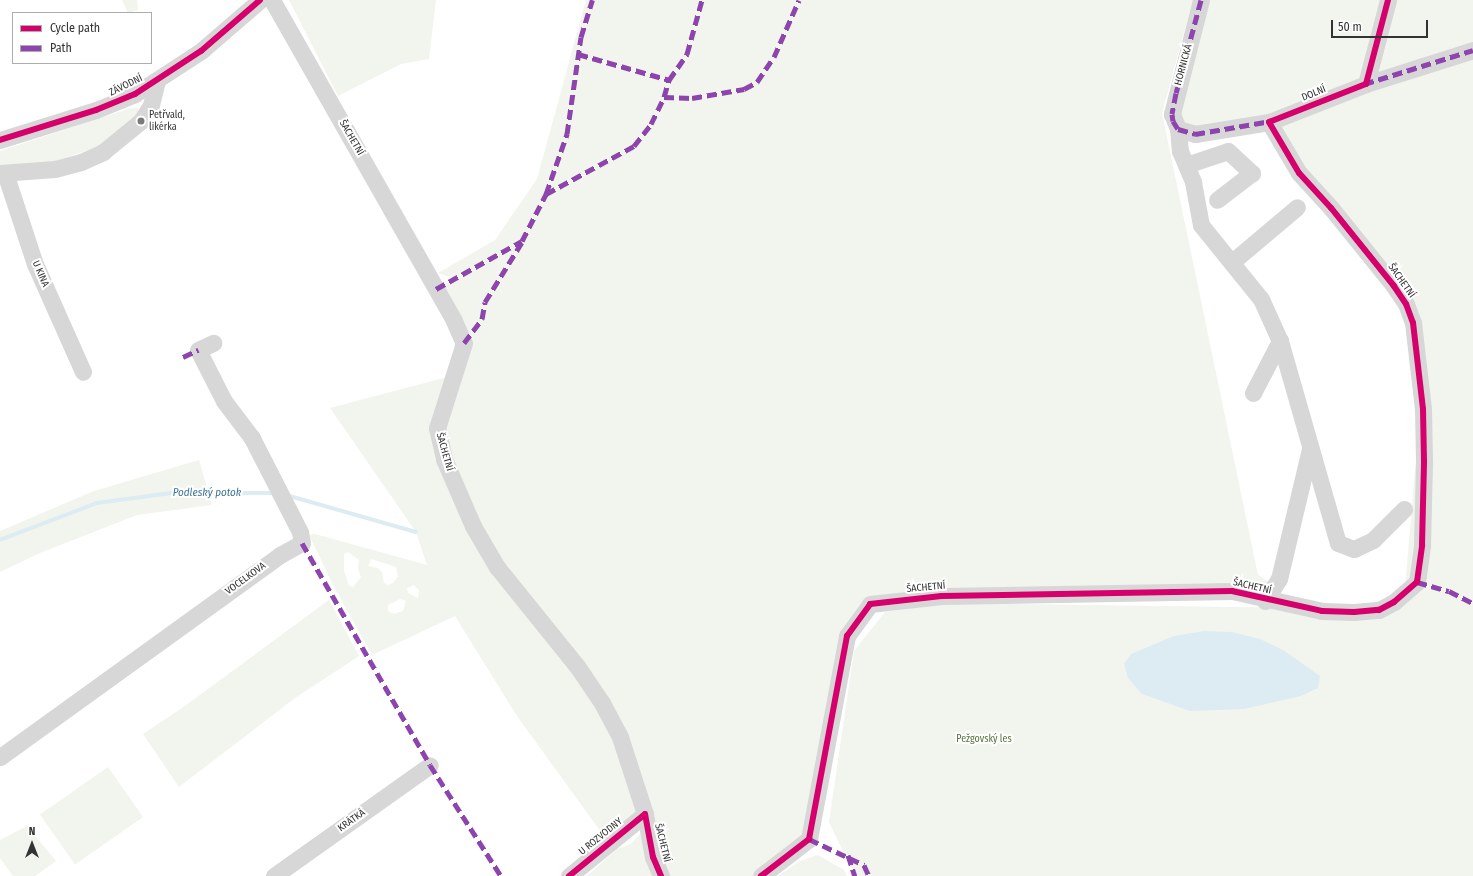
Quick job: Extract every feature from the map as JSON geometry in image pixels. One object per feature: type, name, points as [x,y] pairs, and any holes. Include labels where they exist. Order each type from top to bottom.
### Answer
[{"type":"street","name":"ZÁVODNÍ","points":[[0,140],[110,105],[157,81],[214,40],[260,0]]},
{"type":"street","name":"ŠACHETNÍ","points":[[272,0],[454,321],[464,343],[437,428],[444,459],[473,526],[497,567],[577,666],[602,703],[620,737],[645,814],[653,857],[661,876]]},
{"type":"street","name":"HORNICKÁ","points":[[1202,0],[1172,114],[1178,129],[1180,151],[1193,182],[1201,225],[1261,299],[1280,341],[1338,543],[1354,549],[1373,540],[1404,510]]},
{"type":"street","points":[[1366,84],[1388,0]]},
{"type":"street","name":"DOLNÍ","points":[[1178,129],[1195,134],[1269,122],[1366,84],[1473,50]]},
{"type":"street","name":"ZÁVODNÍ","points":[[2,173],[55,169],[81,162],[103,152],[142,121],[151,105],[157,81]]},
{"type":"street","name":"ŠACHETNÍ","points":[[761,876],[808,839],[847,636],[870,604],[942,596],[1232,591],[1265,600],[1322,611],[1354,612],[1379,610],[1400,597],[1417,582],[1422,545],[1424,409],[1413,323],[1406,304],[1331,208],[1299,173],[1269,122]]},
{"type":"street","points":[[1186,165],[1228,150],[1252,173],[1217,200]]},
{"type":"street","name":"U KINA","points":[[2,173],[35,264],[83,372]]},
{"type":"street","points":[[1232,262],[1297,207]]},
{"type":"street","points":[[1253,393],[1280,341]]},
{"type":"street","name":"VOCELKOVA","points":[[0,757],[280,555],[302,542],[300,532],[252,438],[224,401],[198,350],[213,343]]},
{"type":"street","points":[[1265,600],[1279,579],[1310,448]]},
{"type":"street","name":"KRÁTKÁ","points":[[274,876],[430,765]]},
{"type":"street","name":"U ROZVODNY","points":[[569,876],[645,814]]},
{"type":"green space","points":[[122,0],[137,0],[138,10],[128,12]]},
{"type":"green space","points":[[289,0],[436,0],[429,59],[401,64],[338,96]]},
{"type":"green space","points":[[586,0],[1193,0],[1162,113],[1258,575],[1275,586],[1265,601],[1231,591],[870,604],[847,636],[809,839],[761,876],[661,876],[645,814],[609,843],[517,716],[455,616],[372,655],[335,589],[309,535],[315,534],[427,565],[416,532],[330,408],[455,375],[464,343],[436,289],[455,279],[438,273],[495,240],[537,179]],"holes":[[[348,552],[359,560],[358,569],[361,577],[353,587],[349,586],[344,571],[344,554]],[[371,559],[396,567],[398,576],[393,583],[388,585],[384,583],[382,572],[378,568],[368,566]],[[414,585],[419,590],[418,598],[408,593],[407,588]],[[400,599],[406,601],[403,611],[394,614],[388,611],[388,605]]]},
{"type":"green space","points":[[1208,0],[1473,0],[1473,50],[1269,122],[1195,134],[1176,118]]},
{"type":"green space","name":"Pežgovský les","points":[[1473,55],[1473,876],[855,876],[829,822],[854,651],[885,612],[946,603],[1389,609],[1405,588],[1420,412],[1408,304],[1308,178],[1280,127],[1307,113]]},
{"type":"green space","points":[[131,108],[138,108],[138,115],[97,147],[47,164],[0,167],[0,151]]},
{"type":"green space","points":[[199,460],[212,505],[137,515],[40,553],[0,572],[0,531],[94,491]]},
{"type":"green space","points":[[329,600],[359,656],[295,698],[179,787],[143,734],[182,708]]},
{"type":"green space","points":[[108,767],[143,817],[75,865],[40,815]]},
{"type":"green space","points":[[27,826],[56,861],[35,876],[13,876],[0,858],[0,840]]},
{"type":"green space","points":[[641,833],[652,876],[587,876],[617,849],[631,844]]},
{"type":"green space","points":[[818,855],[844,870],[847,876],[778,876],[800,861]]},
{"type":"shaded area","points":[[1204,631],[1232,632],[1260,639],[1283,650],[1320,676],[1318,688],[1301,696],[1244,709],[1190,711],[1142,694],[1128,678],[1124,664],[1131,654],[1174,636]]},
{"type":"waterway","name":"Podleský potok","points":[[0,540],[97,503],[171,493],[275,493]]},
{"type":"waterway","name":"Podleský potok","points":[[286,495],[416,532]]},
{"type":"marked path","points":[[436,289],[522,241],[546,194],[567,134],[581,37],[592,0]]},
{"type":"marked path","points":[[546,194],[634,146],[651,124],[664,97],[669,80],[687,54],[702,0]]},
{"type":"marked path","points":[[664,97],[692,98],[744,89],[757,82],[774,57],[799,0]]},
{"type":"marked path","points":[[1201,0],[1176,93],[1172,114],[1173,121],[1178,129],[1195,134],[1271,121]]},
{"type":"marked path","points":[[1364,84],[1473,50]]},
{"type":"marked path","points":[[578,54],[669,80]]},
{"type":"marked path","points":[[464,343],[482,319],[485,302],[522,242]]},
{"type":"marked path","points":[[183,357],[198,350]]},
{"type":"marked path","points":[[302,543],[430,765],[501,876]]},
{"type":"marked path","points":[[1417,582],[1449,591],[1473,603]]},
{"type":"marked path","points":[[809,839],[864,865],[869,876]]},
{"type":"marked path","points":[[848,855],[855,876]]},
{"type":"cycle path","points":[[0,140],[96,110],[135,94],[201,51],[260,0]]},
{"type":"cycle path","points":[[761,876],[809,839],[847,636],[870,604],[942,596],[1232,591],[1322,611],[1354,612],[1379,610],[1394,602],[1417,582],[1422,545],[1424,461],[1423,409],[1413,323],[1406,304],[1394,286],[1331,208],[1299,173],[1269,122],[1366,84],[1388,0]]},
{"type":"cycle path","points":[[569,876],[645,814],[653,857],[661,876]]},
{"type":"place","name":"Petřvald, likérka","points":[[141,121]]}]
